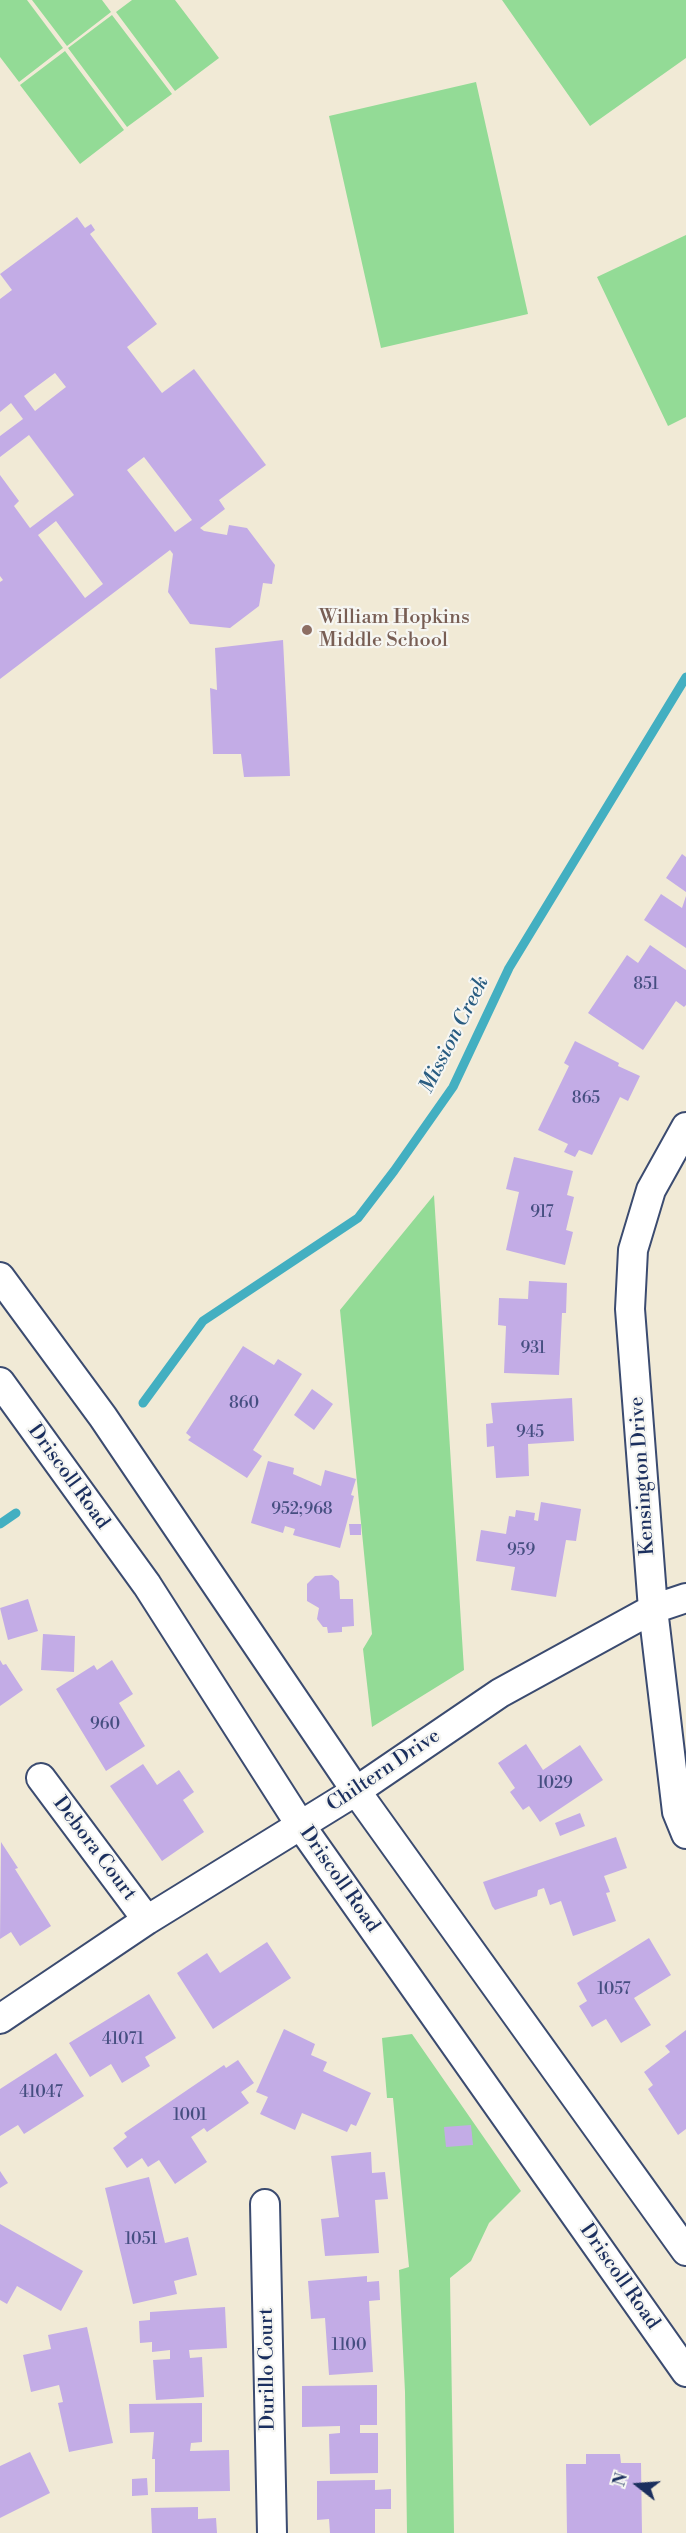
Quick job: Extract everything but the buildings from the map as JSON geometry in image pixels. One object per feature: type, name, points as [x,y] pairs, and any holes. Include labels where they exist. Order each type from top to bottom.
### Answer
[{"type":"street","name":"Kensington Drive","points":[[686,1127],[651,1190],[633,1250],[630,1309],[653,1609],[677,1812],[686,1834]]},
{"type":"street","points":[[0,1277],[103,1416],[356,1791],[686,2251]]},
{"type":"street","name":"Driscoll Road","points":[[0,1382],[147,1585],[301,1826],[686,2372]]},
{"type":"street","name":"Chiltern Drive","points":[[0,2019],[147,1920],[356,1791],[500,1693],[653,1609],[686,1598]]},
{"type":"street","name":"Debora Court","points":[[41,1778],[147,1920]]},
{"type":"street","name":"Durillo Court","points":[[265,2204],[272,2533]]},
{"type":"green space","points":[[0,0],[27,0],[63,48],[19,82],[0,57]]},
{"type":"green space","points":[[32,0],[102,0],[111,12],[67,46]]},
{"type":"green space","points":[[132,0],[175,0],[219,58],[175,91],[116,12]]},
{"type":"green space","points":[[502,0],[686,0],[686,58],[590,126]]},
{"type":"green space","points":[[112,15],[172,94],[127,127],[68,48]]},
{"type":"green space","points":[[65,51],[124,130],[80,164],[20,85]]},
{"type":"green space","points":[[476,82],[528,314],[381,348],[329,116]]},
{"type":"green space","points":[[686,235],[686,417],[668,426],[597,277]]},
{"type":"green space","points":[[434,1195],[464,1670],[372,1727],[363,1649],[372,1634],[340,1310]]},
{"type":"green space","points":[[412,2034],[521,2191],[489,2223],[471,2261],[450,2278],[454,2533],[407,2533],[405,2392],[399,2270],[409,2267],[393,2098],[387,2098],[382,2038]]},
{"type":"waterway","name":"Mission Creek","points":[[143,1403],[203,1321],[358,1218],[394,1171],[453,1087],[509,968],[686,677]]},
{"type":"waterway","name":"Mission Creek","points":[[0,1524],[16,1513]]},
{"type":"place","name":"William Hopkins Middle School","points":[[307,630]]}]
